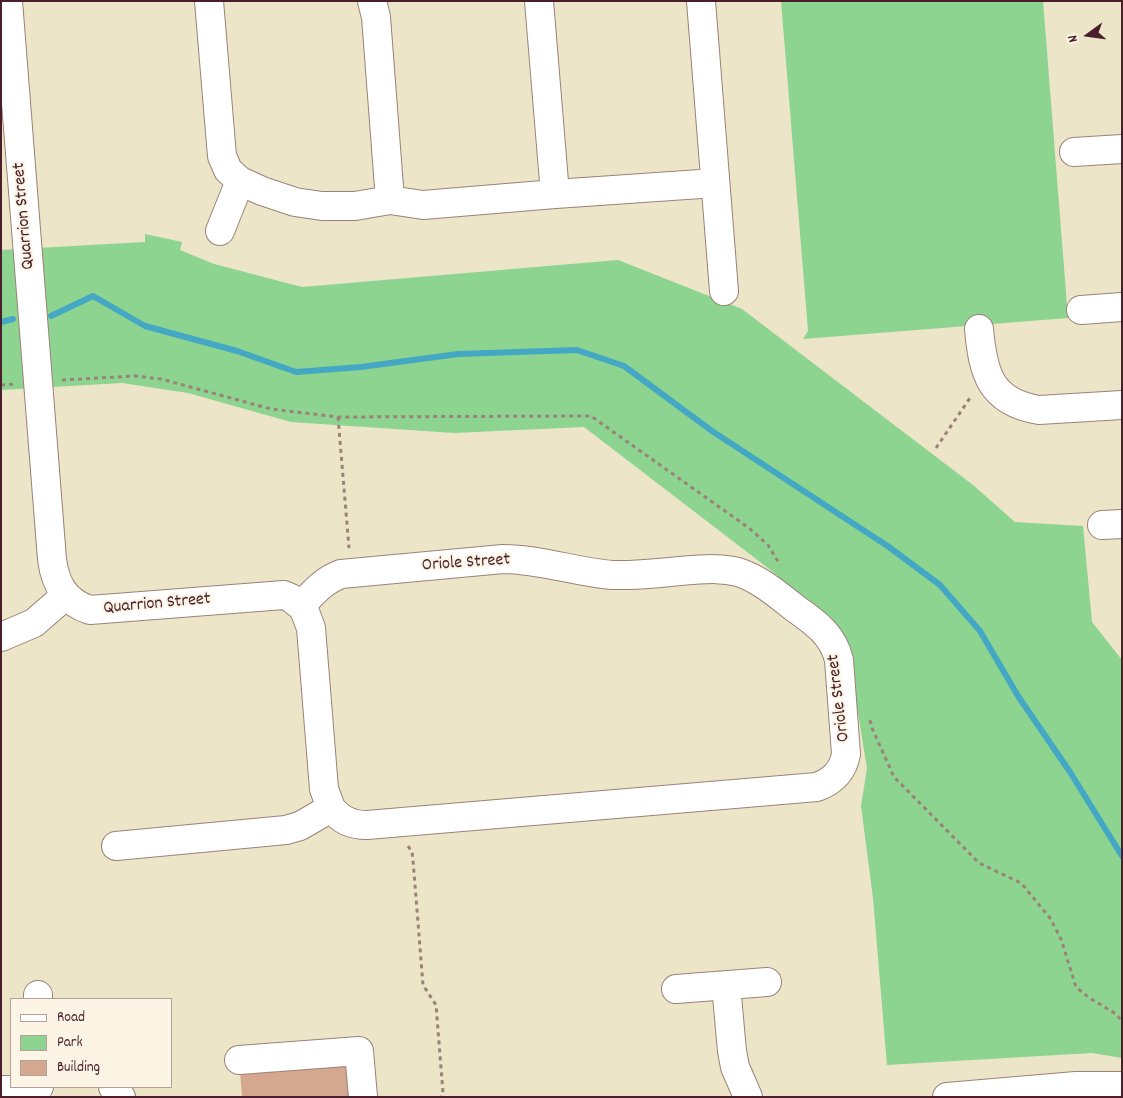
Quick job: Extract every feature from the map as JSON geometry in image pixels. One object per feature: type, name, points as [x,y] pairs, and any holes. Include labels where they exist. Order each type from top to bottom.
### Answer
[{"type":"street","name":"Quarrion Street","points":[[8,1],[52,559],[56,580],[72,602],[95,610],[276,595],[291,598],[301,606]]},
{"type":"street","points":[[209,1],[222,156],[228,170],[240,180],[262,191],[310,205],[355,206],[390,200],[424,205],[715,183]]},
{"type":"street","points":[[372,1],[376,17],[390,200]]},
{"type":"street","points":[[539,1],[555,194]]},
{"type":"street","points":[[701,1],[724,292]]},
{"type":"street","points":[[1074,152],[1122,149]]},
{"type":"street","points":[[220,231],[240,180]]},
{"type":"street","points":[[1081,310],[1122,307]]},
{"type":"street","points":[[979,329],[981,353],[988,377],[1002,395],[1015,404],[1040,410],[1122,405]]},
{"type":"street","name":"Oriole Street","points":[[301,606],[332,577],[351,573],[514,559],[619,575],[717,569],[738,572],[760,582],[819,625],[836,650],[840,670],[846,754],[842,769],[832,780],[825,784],[809,788],[367,825],[350,823],[343,820],[331,808]]},
{"type":"street","points":[[1,637],[34,623],[66,596]]},
{"type":"street","points":[[116,846],[286,830],[300,826],[331,808],[324,789],[313,637],[309,620],[301,606]]},
{"type":"street","points":[[676,989],[767,982]]},
{"type":"street","points":[[726,985],[735,1067],[748,1097]]},
{"type":"street","points":[[240,1060],[359,1051],[363,1097]]},
{"type":"street","points":[[947,1097],[1076,1086],[1122,1086]]},
{"type":"street","points":[[22,1097],[37,1088]]},
{"type":"street","points":[[1,1090],[12,1090],[17,1097]]},
{"type":"path","points":[[56,381],[135,376],[161,379],[271,409],[338,417],[591,416],[749,528],[768,545],[781,567]]},
{"type":"path","points":[[936,448],[978,387],[988,377]]},
{"type":"path","points":[[338,417],[351,573]]},
{"type":"path","points":[[868,714],[872,728],[894,778],[979,863],[1021,883],[1050,918],[1061,939],[1076,987],[1088,997],[1116,1014],[1122,1021]]},
{"type":"path","points":[[405,843],[412,852],[423,985],[436,1005],[442,1097]]},
{"type":"green space","points":[[781,1],[1043,1],[1068,318],[803,339],[808,331]]},
{"type":"green space","points":[[145,234],[182,242],[180,250],[214,264],[302,287],[618,260],[742,309],[973,485],[1015,522],[1083,526],[1092,622],[1122,660],[1122,1058],[1092,1053],[887,1065],[873,898],[861,806],[867,768],[849,659],[838,634],[777,575],[584,427],[454,433],[291,422],[188,393],[122,383],[1,390],[1,250],[145,242]]},
{"type":"building","points":[[351,1061],[354,1097],[242,1097],[240,1070]]},
{"type":"waterway","points":[[51,316],[93,296],[145,326],[237,351],[296,372],[361,367],[458,354],[577,350],[624,366],[712,431],[889,547],[940,585],[980,631],[1018,696],[1070,772],[1122,856]]},
{"type":"waterway","points":[[1,322],[13,319]]}]
